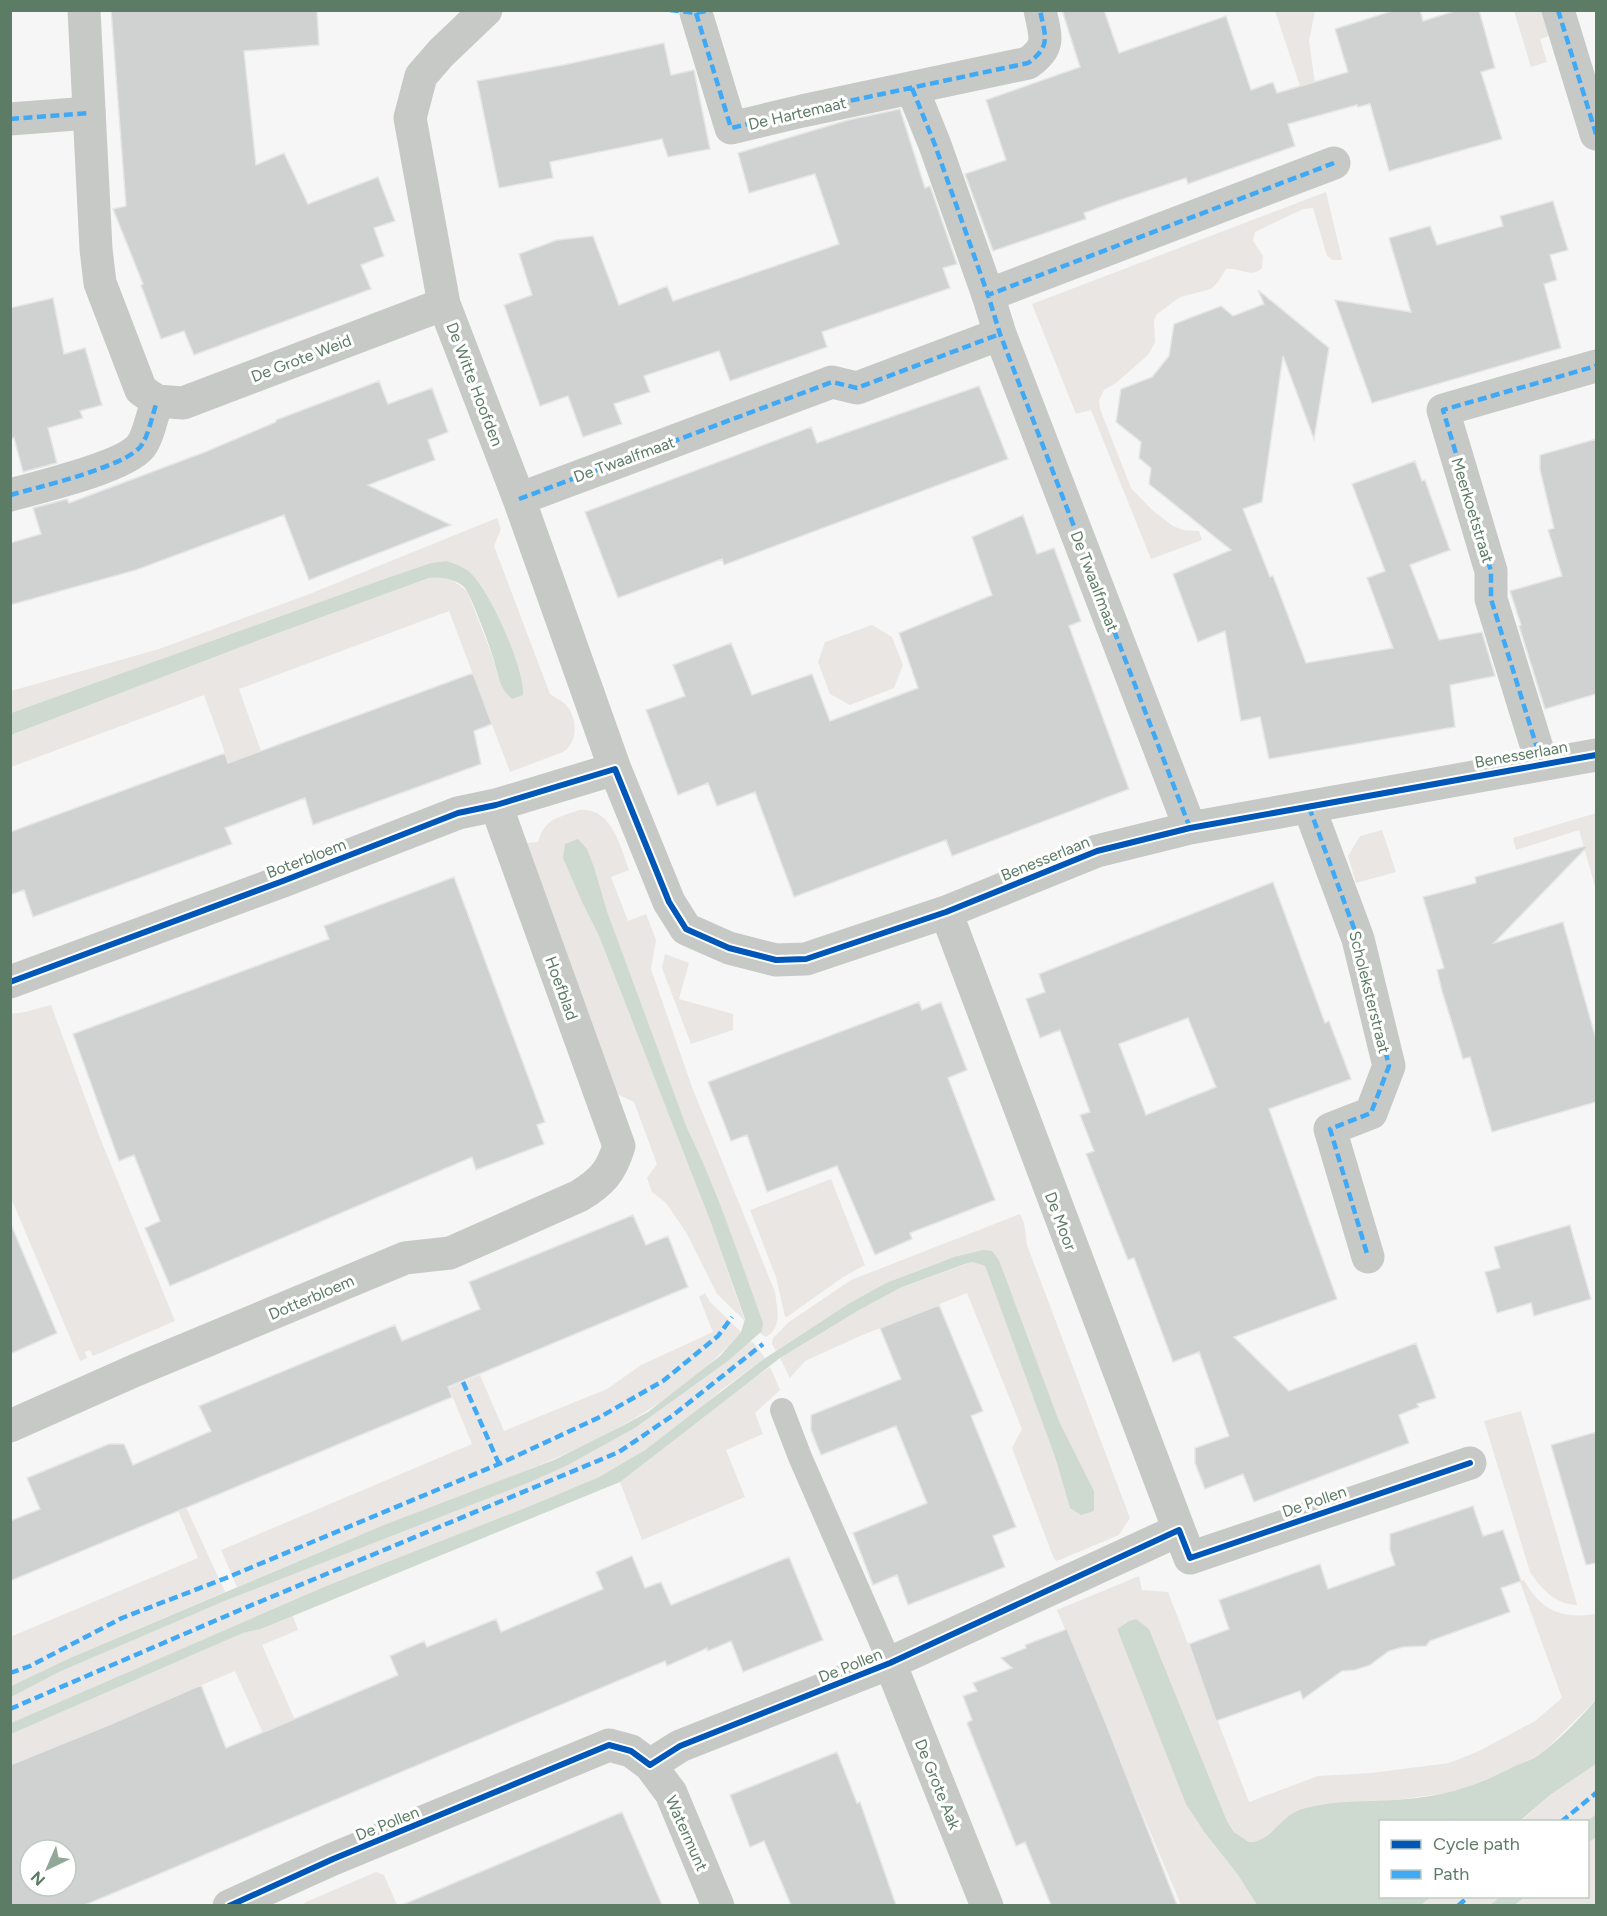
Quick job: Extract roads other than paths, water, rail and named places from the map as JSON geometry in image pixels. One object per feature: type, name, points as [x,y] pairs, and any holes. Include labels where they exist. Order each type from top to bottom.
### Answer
[{"type":"street","points":[[10,495],[87,473],[129,456],[142,445],[157,402],[141,390],[100,284],[96,249],[84,10]]},
{"type":"street","name":"De Witte Hoofden","points":[[486,10],[441,53],[421,76],[410,118],[444,304],[519,499],[615,769]]},
{"type":"street","name":"De Hartemaat","points":[[692,11],[731,128],[1029,63],[1040,54],[1046,40],[1041,10]]},
{"type":"street","points":[[1558,10],[1596,134]]},
{"type":"street","points":[[912,88],[935,145],[988,295],[1334,163]]},
{"type":"street","points":[[10,119],[89,113]]},
{"type":"street","name":"De Twaalfmaat","points":[[988,295],[1000,334],[1190,828]]},
{"type":"street","name":"De Grote Weid","points":[[157,402],[183,403],[444,304]]},
{"type":"street","name":"De Twaalfmaat","points":[[519,499],[832,382],[857,388],[1000,334]]},
{"type":"street","name":"Meerkoetstraat","points":[[1542,764],[1491,599],[1491,571],[1443,410],[1596,366]]},
{"type":"street","name":"Benesserlaan","points":[[615,769],[669,902],[686,929],[729,948],[776,960],[806,959],[945,912],[1097,851],[1190,828],[1596,755]]},
{"type":"street","name":"Boterbloem","points":[[10,982],[283,881],[458,813],[495,805],[615,769]]},
{"type":"street","name":"Hoefblad","points":[[495,805],[619,1146],[615,1160],[608,1171]]},
{"type":"street","name":"Scholeksterstraat","points":[[1309,807],[1358,939],[1389,1066],[1371,1113],[1330,1129],[1368,1257]]},
{"type":"street","name":"De Moor","points":[[945,912],[1179,1530]]},
{"type":"street","name":"Dotterbloem","points":[[10,1426],[136,1370],[405,1258],[450,1253],[579,1196],[598,1184],[608,1171]]},
{"type":"street","name":"De Pollen","points":[[229,1905],[333,1859],[609,1745],[631,1751],[650,1764],[680,1746],[890,1663],[1179,1530],[1190,1558],[1470,1463]]},
{"type":"street","name":"De Grote Aak","points":[[890,1663],[987,1905]]},
{"type":"street","name":"Watermunt","points":[[650,1764],[671,1793],[718,1905]]},
{"type":"lane","points":[[782,1410],[800,1457],[890,1663]]}]
